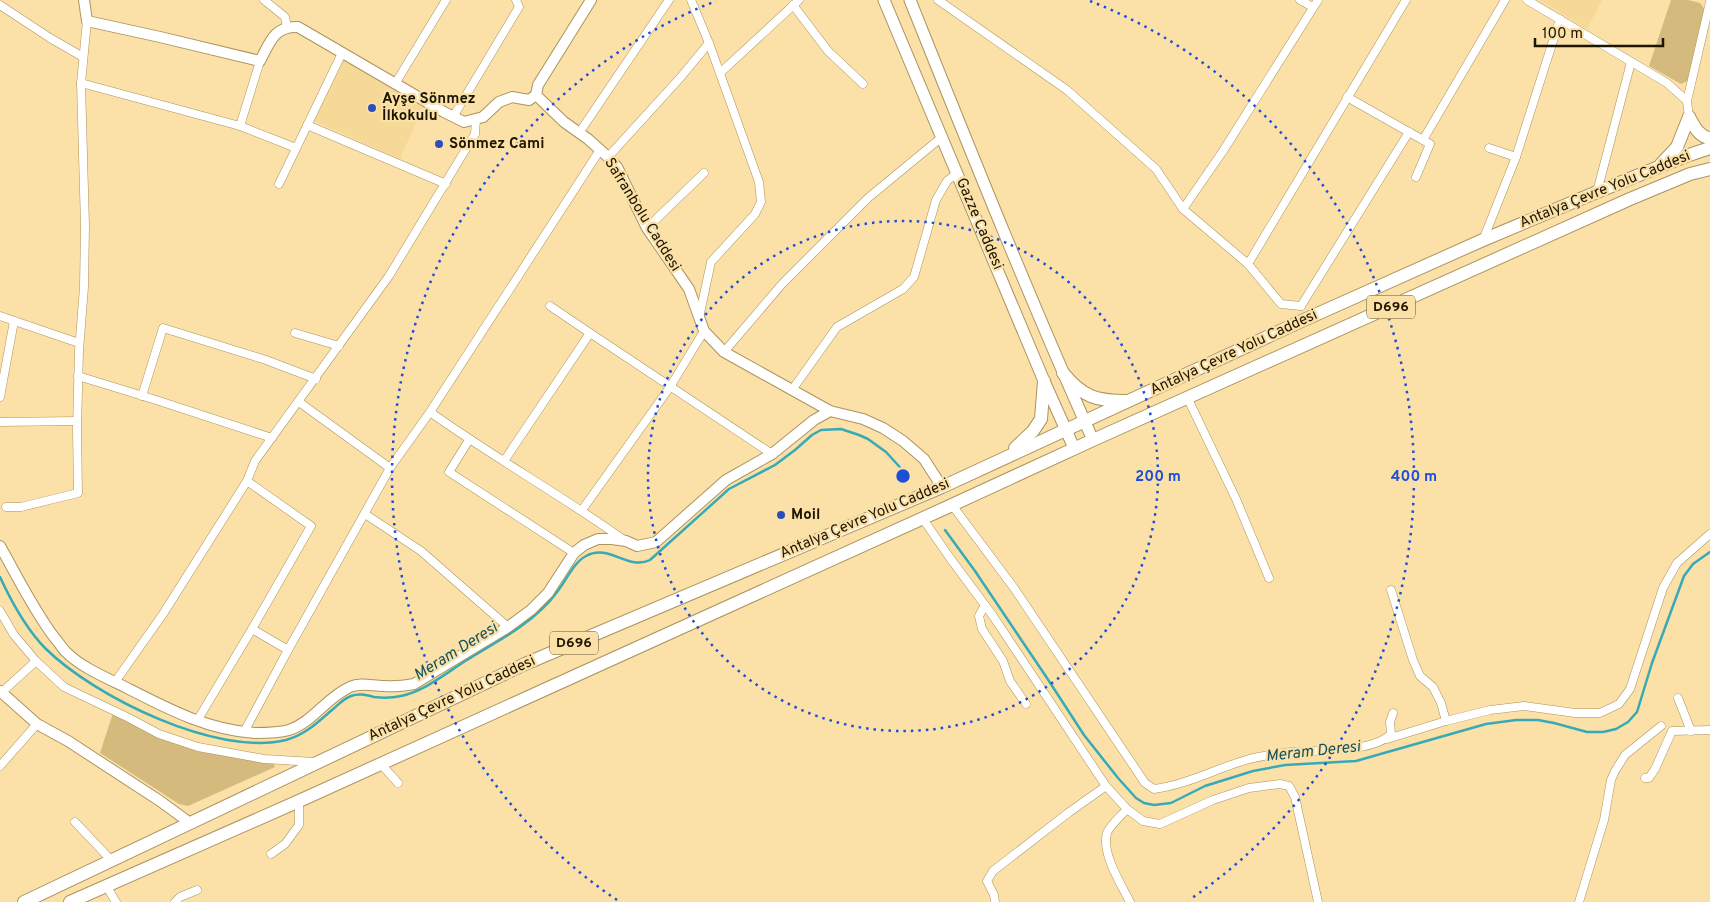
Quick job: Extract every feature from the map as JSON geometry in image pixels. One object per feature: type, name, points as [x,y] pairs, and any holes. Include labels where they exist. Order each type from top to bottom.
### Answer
[{"type":"highway","points":[[1689,117],[1697,131],[1706,138],[1710,138]]},
{"type":"highway","points":[[1658,167],[1676,147],[1689,117]]},
{"type":"highway","name":"Antalya Çevre Yolu Caddesi","points":[[24,902],[525,664],[942,487],[1306,319],[1484,240],[1658,167],[1710,148]]},
{"type":"highway","name":"Antalya Çevre Yolu Caddesi","points":[[70,902],[299,801],[923,519],[1074,448],[1630,199],[1690,174],[1710,169]]},
{"type":"highway","points":[[1063,373],[1076,388],[1093,398],[1131,400]]},
{"type":"highway","points":[[1001,459],[1023,442],[1041,419],[1044,381]]},
{"type":"main road","name":"Gazze Caddesi","points":[[884,0],[1074,448]]},
{"type":"main road","name":"Gazze Caddesi","points":[[910,0],[962,131],[1093,440]]},
{"type":"street","points":[[6,507],[21,507],[78,493],[78,376],[84,287],[85,226],[81,82],[87,21],[84,0]]},
{"type":"street","points":[[264,0],[285,17],[286,26]]},
{"type":"street","points":[[395,84],[446,0]]},
{"type":"street","points":[[240,126],[260,61],[276,32],[286,26],[298,27],[464,122],[482,117],[499,102],[512,97],[529,100],[536,95],[538,85],[591,0]]},
{"type":"street","points":[[578,133],[669,0]]},
{"type":"street","points":[[690,0],[709,43],[759,182],[761,202],[755,214],[711,262],[699,318]]},
{"type":"street","points":[[938,0],[1067,90],[1156,169],[1183,209],[1248,264],[1281,304],[1301,306]]},
{"type":"street","points":[[1183,209],[1223,151],[1315,4],[1300,0]]},
{"type":"street","points":[[1248,264],[1406,0]]},
{"type":"street","points":[[1423,140],[1505,0]]},
{"type":"street","points":[[1527,0],[1667,83],[1687,101]]},
{"type":"street","points":[[1689,117],[1687,101],[1710,2]]},
{"type":"street","points":[[720,73],[796,3],[828,51],[863,84]]},
{"type":"street","points":[[453,117],[517,4]]},
{"type":"street","points":[[0,5],[50,38],[84,57]]},
{"type":"street","points":[[1484,240],[1516,157],[1560,19]]},
{"type":"street","points":[[87,21],[260,61]]},
{"type":"street","points":[[244,732],[390,468],[430,412],[604,153],[680,78],[709,43]]},
{"type":"street","points":[[279,184],[342,53]]},
{"type":"street","points":[[1597,192],[1632,62]]},
{"type":"street","points":[[81,82],[240,126],[296,148]]},
{"type":"street","name":"Safranbolu Caddesi","points":[[536,95],[564,122],[604,153],[617,168],[647,228],[689,289],[704,331],[724,352],[830,411],[863,419],[890,432],[924,460],[942,487]]},
{"type":"street","points":[[1347,97],[1430,144],[1416,177]]},
{"type":"street","points":[[115,682],[163,614],[247,481],[255,461],[388,276],[475,134],[476,118]]},
{"type":"street","points":[[307,125],[446,184]]},
{"type":"street","points":[[1301,306],[1409,132]]},
{"type":"street","points":[[724,352],[782,284],[868,198],[942,137]]},
{"type":"street","points":[[1489,148],[1516,157]]},
{"type":"street","points":[[647,228],[704,173]]},
{"type":"street","points":[[792,390],[837,327],[903,289],[914,277],[936,200],[947,181],[958,173]]},
{"type":"street","points":[[550,306],[772,454]]},
{"type":"street","points":[[1301,306],[1306,319]]},
{"type":"street","points":[[0,316],[79,342]]},
{"type":"street","points":[[0,397],[14,320]]},
{"type":"street","points":[[142,396],[163,328],[266,360],[316,378]]},
{"type":"street","points":[[582,510],[670,387],[704,331]]},
{"type":"street","points":[[295,333],[339,346]]},
{"type":"street","points":[[504,461],[590,333]]},
{"type":"street","points":[[78,376],[272,438]]},
{"type":"street","points":[[1187,397],[1236,499],[1269,578]]},
{"type":"street","points":[[298,402],[390,468]]},
{"type":"street","points":[[430,412],[469,440],[582,510],[626,541],[637,546],[656,542],[726,480],[772,454],[814,420],[830,411]]},
{"type":"street","points":[[0,422],[77,421]]},
{"type":"street","points":[[469,440],[449,472],[574,553]]},
{"type":"street","points":[[197,721],[311,526],[247,481]]},
{"type":"street","points":[[952,505],[1014,588],[1145,783],[1154,789],[1169,787],[1248,759],[1290,752],[1347,750],[1490,710],[1524,706],[1600,713],[1619,704],[1630,689],[1663,588],[1677,562],[1710,534]]},
{"type":"street","points":[[365,514],[421,551],[508,627]]},
{"type":"street","points":[[923,519],[985,605],[1106,786],[1127,809],[1144,821],[1160,824],[1213,800],[1249,788],[1280,784],[1289,786],[1295,797],[1318,902]]},
{"type":"street","points":[[0,546],[41,620],[66,652],[84,666],[197,721],[220,728],[265,733],[289,730],[307,719],[340,692],[352,686],[369,684],[402,687],[414,684],[508,627],[531,610],[548,593],[574,553],[584,544],[598,539],[626,541]]},
{"type":"street","points":[[1391,590],[1413,660],[1420,676],[1433,687],[1441,703],[1446,721]]},
{"type":"street","points":[[985,605],[979,616],[982,629],[1004,661],[1010,681],[1026,704]]},
{"type":"street","points":[[0,611],[14,635],[36,662],[64,687],[159,734],[198,747],[264,759],[318,762]]},
{"type":"street","points":[[252,629],[288,650]]},
{"type":"street","points":[[36,662],[1,692],[37,724],[77,746],[160,800],[190,823]]},
{"type":"street","points":[[1678,698],[1691,730]]},
{"type":"street","points":[[1385,740],[1391,734],[1390,722],[1393,713]]},
{"type":"street","points":[[1579,902],[1604,820],[1611,780],[1625,755],[1659,723],[1672,731],[1710,730]]},
{"type":"street","points":[[0,766],[37,724]]},
{"type":"street","points":[[1645,778],[1648,778],[1655,769],[1672,731]]},
{"type":"street","points":[[381,764],[398,783]]},
{"type":"street","points":[[995,902],[994,894],[987,880],[993,871],[1106,786]]},
{"type":"street","points":[[271,854],[285,844],[299,824],[299,801]]},
{"type":"street","points":[[1127,809],[1108,832],[1106,848],[1114,871],[1130,902]]},
{"type":"street","points":[[75,822],[112,860]]},
{"type":"street","points":[[107,887],[116,902]]},
{"type":"street","points":[[175,902],[180,897],[197,890]]},
{"type":"shaded area","points":[[1540,0],[1602,0],[1587,29]]},
{"type":"shaded area","points":[[1671,0],[1688,0],[1700,3],[1705,10],[1688,81],[1681,84],[1649,66]]},
{"type":"shaded area","name":"Ayşe Sönmez İlkokulu","points":[[344,60],[426,107],[423,113],[415,110],[411,118],[416,122],[400,159],[314,121]]},
{"type":"shaded area","points":[[113,713],[148,731],[226,755],[274,764],[275,767],[188,806],[179,804],[100,753]]},
{"type":"waterway","name":"Meram Deresi","points":[[0,577],[9,596],[32,633],[46,649],[94,686],[158,719],[193,731],[226,740],[258,743],[286,740],[305,731],[343,700],[351,696],[360,694],[381,698],[398,697],[410,694],[435,681],[514,631],[545,607],[574,567],[586,556],[594,553],[603,553],[634,562],[650,560],[729,489],[775,465],[821,430],[841,429],[868,439],[886,452],[907,475]]},
{"type":"waterway","name":"Meram Deresi","points":[[945,530],[975,571],[1084,735],[1136,798],[1144,803],[1154,805],[1171,803],[1205,786],[1253,771],[1285,765],[1356,761],[1486,724],[1516,720],[1538,720],[1587,732],[1603,732],[1616,729],[1628,722],[1637,712],[1652,663],[1684,576],[1693,564],[1710,552]]},
{"type":"place","name":"Ayşe Sönmez İlkokulu","points":[[372,108]]},
{"type":"place","name":"Sönmez Cami","points":[[439,144]]},
{"type":"place","name":"Moil","points":[[781,515]]}]
